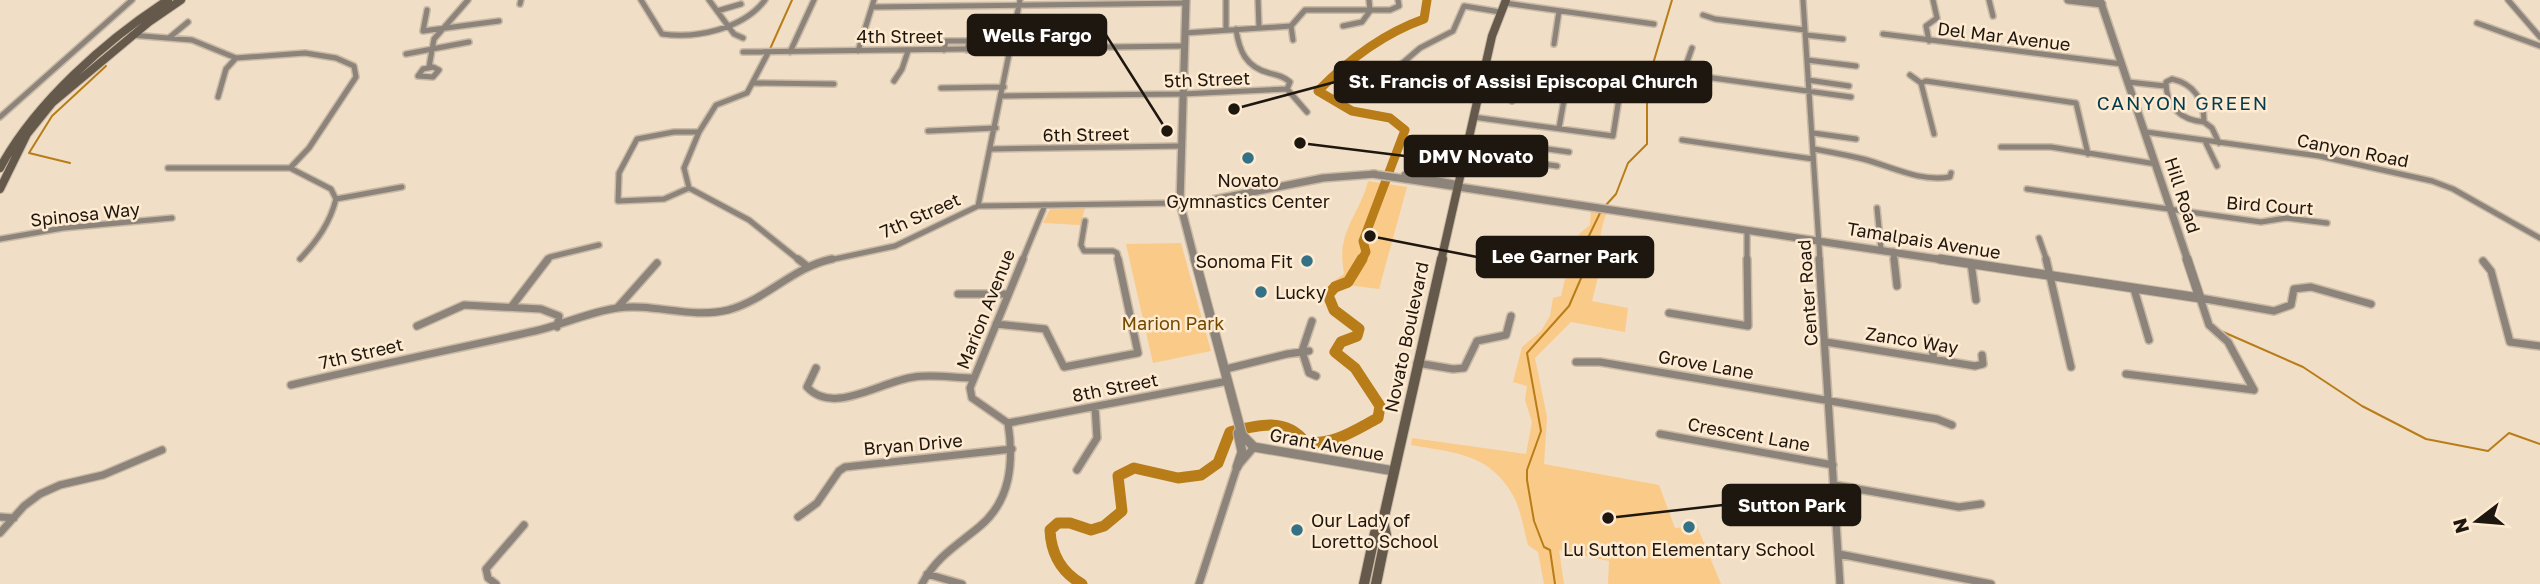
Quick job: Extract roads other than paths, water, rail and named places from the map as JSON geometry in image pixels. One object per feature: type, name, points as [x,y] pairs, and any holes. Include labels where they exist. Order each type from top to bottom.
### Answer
[{"type":"main road","points":[[0,167],[16,136],[37,109],[122,34],[168,0]]},
{"type":"main road","points":[[0,189],[20,146],[42,114],[66,90],[181,0]]},
{"type":"main road","name":"Novato Boulevard","points":[[1364,584],[1375,533],[1383,521],[1492,36],[1506,1]]},
{"type":"main road","name":"Novato Boulevard","points":[[1376,584],[1386,535],[1383,521]]},
{"type":"street","points":[[0,117],[132,0]]},
{"type":"street","points":[[429,68],[434,38],[467,0]]},
{"type":"street","points":[[641,0],[662,34],[687,37],[752,14],[765,0]]},
{"type":"street","points":[[709,0],[734,34],[743,38]]},
{"type":"street","points":[[790,52],[814,0]]},
{"type":"street","points":[[858,51],[874,0]]},
{"type":"street","points":[[1226,0],[1226,30]]},
{"type":"street","points":[[1258,0],[1259,28]]},
{"type":"street","points":[[1309,0],[1311,9]]},
{"type":"street","points":[[1311,9],[1316,0]]},
{"type":"street","points":[[1343,26],[1359,24],[1370,11],[1369,0]]},
{"type":"street","points":[[1293,40],[1291,26],[1302,12],[1311,9],[1395,9],[1399,6],[1398,0]]},
{"type":"street","name":"Center Road","points":[[1803,0],[1840,584]]},
{"type":"street","points":[[1929,41],[1926,26],[1937,18],[1933,0]]},
{"type":"street","points":[[1989,0],[1993,16]]},
{"type":"street","points":[[2068,0],[2101,2]]},
{"type":"street","points":[[2508,0],[2540,37]]},
{"type":"street","points":[[872,7],[1186,1],[1180,203],[1226,369],[1242,452],[1199,584]]},
{"type":"street","points":[[1506,1],[1654,24]]},
{"type":"street","name":"Hill Road","points":[[2101,2],[2209,325],[2228,342],[2254,390],[2126,374]]},
{"type":"street","points":[[978,206],[1020,3]]},
{"type":"street","points":[[717,11],[741,4]]},
{"type":"street","points":[[1478,99],[1430,90],[1398,91],[1389,87],[1384,79],[1420,48],[1453,31],[1464,6],[1500,12]]},
{"type":"street","points":[[427,10],[424,31],[499,21]]},
{"type":"street","points":[[1554,44],[1559,11]]},
{"type":"street","points":[[1703,15],[1843,39]]},
{"type":"street","points":[[170,37],[188,22]]},
{"type":"street","points":[[2477,23],[2540,46]]},
{"type":"street","points":[[1185,33],[1291,26]]},
{"type":"street","points":[[1236,29],[1238,51],[1243,58],[1258,69],[1286,78],[1290,82],[1287,89],[1307,112]]},
{"type":"street","points":[[122,34],[192,40],[236,58],[305,53],[336,58],[354,66],[356,76],[309,148],[290,168]]},
{"type":"street","name":"Del Mar Avenue","points":[[1883,34],[2122,64]]},
{"type":"street","points":[[406,54],[469,42]]},
{"type":"street","name":"4th Street","points":[[743,52],[1184,46]]},
{"type":"street","points":[[1691,75],[1687,62],[1692,48]]},
{"type":"street","points":[[894,81],[902,69],[908,51]]},
{"type":"street","points":[[768,52],[747,93],[716,105],[699,132],[684,168],[689,188],[749,220],[808,267]]},
{"type":"street","points":[[218,97],[226,69],[236,58]]},
{"type":"street","points":[[1807,60],[1856,66]]},
{"type":"street","points":[[1559,128],[1569,72]]},
{"type":"street","points":[[1691,75],[1851,97]]},
{"type":"street","points":[[1684,97],[1685,81],[1691,75]]},
{"type":"street","points":[[1910,75],[1922,82],[2076,103],[2088,154]]},
{"type":"street","points":[[1474,117],[1613,136],[1622,79]]},
{"type":"street","points":[[2165,86],[2166,82],[2172,79],[2192,86],[2204,115],[2204,122]]},
{"type":"street","points":[[1512,101],[1515,80],[1534,82]]},
{"type":"street","points":[[1808,80],[1849,86]]},
{"type":"street","points":[[1483,82],[1513,86]]},
{"type":"street","points":[[1922,82],[1934,134]]},
{"type":"street","points":[[2128,82],[2165,86]]},
{"type":"street","points":[[754,83],[834,84]]},
{"type":"street","points":[[2165,86],[2180,117],[2204,122],[2212,128],[2219,143]]},
{"type":"street","points":[[942,88],[1004,87]]},
{"type":"street","name":"5th Street","points":[[1002,96],[1182,94],[1287,89]]},
{"type":"street","points":[[928,131],[996,128]]},
{"type":"street","points":[[689,188],[676,196],[663,199],[618,201],[619,173],[637,139],[674,132],[699,132]]},
{"type":"street","name":"Canyon Road","points":[[2146,132],[2319,156],[2432,181],[2453,188],[2540,238]]},
{"type":"street","points":[[1813,133],[1856,139]]},
{"type":"street","points":[[1468,138],[1569,152]]},
{"type":"street","points":[[1682,140],[1813,159]]},
{"type":"street","points":[[2205,141],[2217,166]]},
{"type":"street","name":"6th Street","points":[[991,149],[1181,146]]},
{"type":"street","points":[[2001,147],[2050,148],[2156,164]]},
{"type":"street","points":[[1814,149],[1942,180],[1950,177],[1951,173]]},
{"type":"street","points":[[1464,153],[1558,166]]},
{"type":"street","points":[[1885,175],[1889,167]]},
{"type":"street","points":[[168,168],[290,168],[331,189],[336,198],[332,219],[300,259]]},
{"type":"street","name":"7th Street","points":[[291,385],[453,347],[557,327],[617,307],[700,315],[714,313],[753,302],[808,267],[827,260],[895,246],[978,206],[1207,201],[1336,176],[1372,174],[1457,185]]},
{"type":"street","name":"Tamalpais Avenue","points":[[1457,185],[2274,311],[2291,305],[2294,289],[2311,287],[2371,304]]},
{"type":"street","points":[[336,198],[402,187]]},
{"type":"street","name":"Bird Court","points":[[2027,189],[2261,222],[2286,218],[2327,223]]},
{"type":"street","name":"Marion Avenue","points":[[1007,423],[972,398],[970,388],[1045,205]]},
{"type":"street","points":[[1877,208],[1881,249]]},
{"type":"street","name":"Spinosa Way","points":[[0,239],[73,227],[172,218]]},
{"type":"street","points":[[996,324],[1045,329],[1064,368],[1138,353],[1117,253],[1084,251],[1081,245],[1085,221]]},
{"type":"street","points":[[1669,313],[1748,326],[1747,230]]},
{"type":"street","points":[[2039,238],[2052,276],[2071,367]]},
{"type":"street","points":[[512,306],[550,257],[599,244]]},
{"type":"street","points":[[1893,251],[1897,286]]},
{"type":"street","points":[[2483,261],[2491,271],[2510,342],[2540,346]]},
{"type":"street","points":[[617,307],[657,263]]},
{"type":"street","points":[[1971,263],[1976,300]]},
{"type":"street","points":[[2134,289],[2149,340]]},
{"type":"street","points":[[958,294],[1008,294]]},
{"type":"street","points":[[417,326],[464,305],[512,306],[554,313],[559,316],[557,327]]},
{"type":"street","points":[[1417,363],[1453,369],[1464,368],[1476,341],[1506,335],[1511,316]]},
{"type":"street","points":[[1312,321],[1306,351],[1309,373],[1316,376]]},
{"type":"street","points":[[1930,339],[1934,359]]},
{"type":"street","name":"Zanco Way","points":[[1826,342],[1975,366],[1983,364],[1982,355]]},
{"type":"street","points":[[1226,369],[1253,364],[1276,354],[1306,351]]},
{"type":"street","name":"Grove Lane","points":[[1576,362],[1600,362],[1937,419],[1952,425]]},
{"type":"street","points":[[816,368],[807,387],[816,397],[833,400],[914,377],[974,378]]},
{"type":"street","name":"8th Street","points":[[1007,423],[1228,381]]},
{"type":"street","points":[[1077,470],[1097,438],[1095,407]]},
{"type":"street","points":[[922,584],[936,558],[981,526],[997,508],[1010,479],[1012,449],[1007,423]]},
{"type":"street","name":"Grant Avenue","points":[[1240,434],[1254,447],[1394,471]]},
{"type":"street","name":"Crescent Lane","points":[[1660,434],[1833,465]]},
{"type":"street","points":[[1237,467],[1254,447]]},
{"type":"street","name":"Bryan Drive","points":[[798,517],[817,503],[839,471],[845,467],[1012,449]]},
{"type":"street","points":[[0,533],[24,506],[40,494],[60,485],[103,475],[162,450]]},
{"type":"street","points":[[1835,485],[1959,507],[1981,504]]},
{"type":"street","points":[[0,517],[14,518]]},
{"type":"street","points":[[496,584],[488,578],[486,569],[524,525]]},
{"type":"street","points":[[1839,554],[1991,584]]},
{"type":"street","points":[[926,574],[962,584]]},
{"type":"waterway","points":[[770,49],[792,0]]},
{"type":"waterway","points":[[1361,261],[1366,252],[1363,241],[1405,130],[1390,118],[1352,111],[1318,91],[1367,49],[1394,32],[1424,19],[1427,0]]},
{"type":"waterway","points":[[1606,205],[1616,194],[1628,163],[1647,144],[1647,84],[1672,0]]},
{"type":"waterway","points":[[70,163],[29,153],[52,116],[106,66]]},
{"type":"waterway","points":[[1555,584],[1550,550],[1544,547],[1534,521],[1527,480],[1527,470],[1541,431],[1527,353],[1569,306],[1585,269],[1585,244],[1601,211]]},
{"type":"waterway","points":[[1082,584],[1058,562],[1052,547],[1050,530],[1058,523],[1070,523],[1091,530],[1104,526],[1122,511],[1118,476],[1134,468],[1178,478],[1201,475],[1218,463],[1230,432],[1250,427],[1280,426],[1297,434],[1305,442],[1315,443],[1343,436],[1378,418],[1380,406],[1355,368],[1335,352],[1341,342],[1357,336],[1359,329],[1334,310],[1328,295],[1335,287],[1348,282],[1362,259]]},
{"type":"waterway","points":[[2221,331],[2303,367],[2362,406],[2426,439],[2488,451],[2509,433],[2540,444]]},
{"type":"place","name":"St. Francis of Assisi Episcopal Church","points":[[1234,109]]},
{"type":"place","name":"Wells Fargo","points":[[1167,131]]},
{"type":"place","name":"DMV Novato","points":[[1300,143]]},
{"type":"place","name":"Novato Gymnastics Center","points":[[1248,158]]},
{"type":"place","name":"Lee Garner Park","points":[[1370,236]]},
{"type":"place","name":"Sonoma Fit","points":[[1307,261]]},
{"type":"place","name":"Lucky","points":[[1261,292]]},
{"type":"place","name":"Sutton Park","points":[[1608,518]]},
{"type":"place","name":"Lu Sutton Elementary School","points":[[1689,527]]},
{"type":"place","name":"Our Lady of Loretto School","points":[[1297,530]]},
{"type":"district","name":"CANYON GREEN","points":[[2183,102]]},
{"type":"park label","name":"Marion Park","points":[[1173,323]]}]
